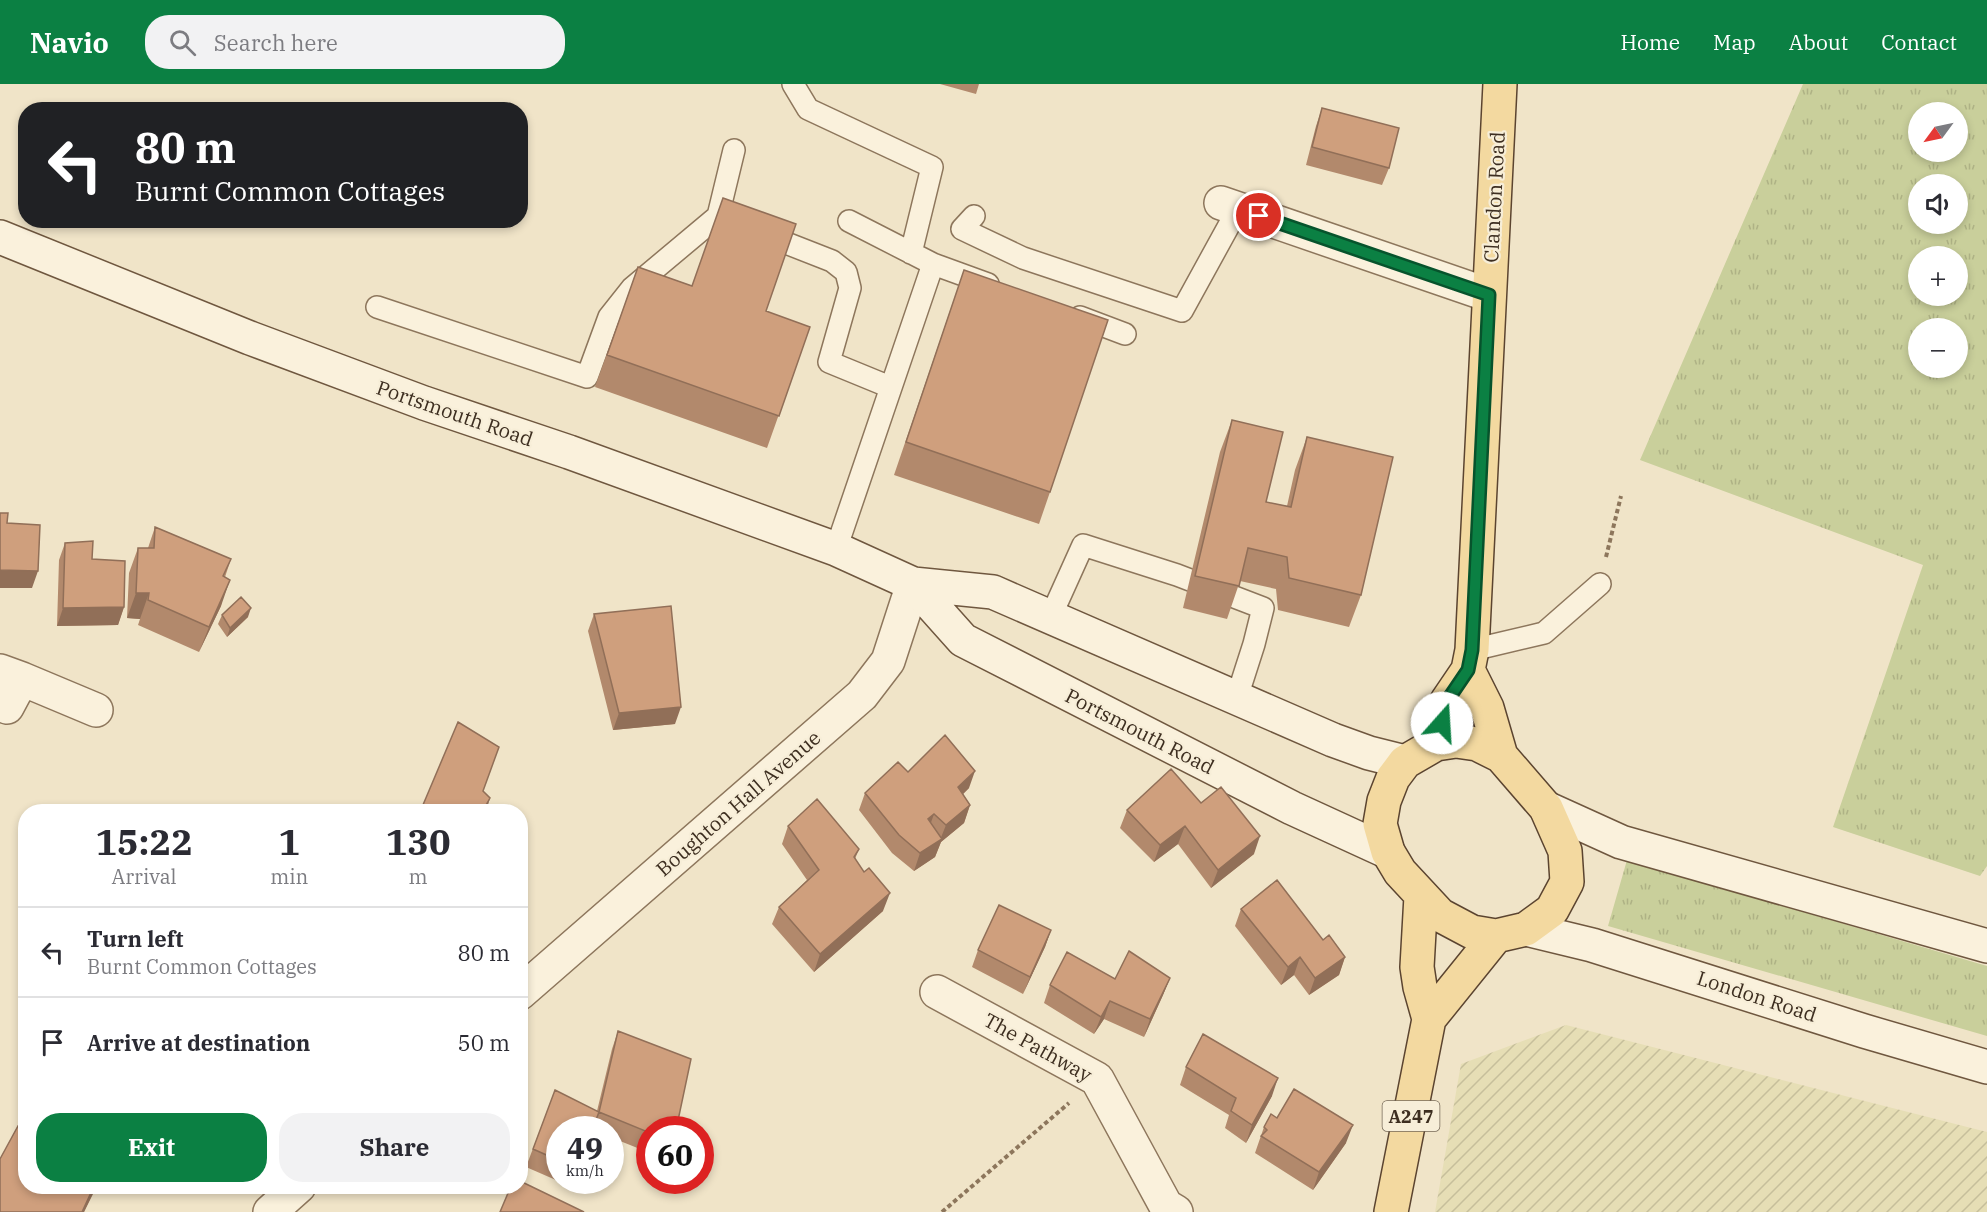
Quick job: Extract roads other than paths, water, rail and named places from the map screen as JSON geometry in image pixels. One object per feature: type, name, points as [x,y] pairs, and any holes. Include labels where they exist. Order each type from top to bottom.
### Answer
[{"type":"main road","name":"Clandon Road","points":[[1500,84],[1470,660],[1502,756]]},
{"type":"main road","points":[[1230,206],[1489,295]]},
{"type":"main road","name":"Portsmouth Road","points":[[0,237],[250,338],[836,549],[913,584],[993,592],[1333,740],[1369,753],[1405,762]]},
{"type":"main road","name":"Portsmouth Road","points":[[913,584],[963,640],[1292,808],[1388,852]]},
{"type":"main road","name":"Boughton Hall Avenue","points":[[528,986],[862,694],[888,661],[913,584]]},
{"type":"main road","points":[[1436,744],[1447,701],[1470,660]]},
{"type":"main road","points":[[7,707],[11,675],[96,710]]},
{"type":"main road","points":[[1456,741],[1477,744],[1502,756],[1546,808],[1565,851],[1567,882],[1552,910],[1511,932],[1472,932],[1440,915],[1400,873],[1388,852],[1380,824],[1384,801],[1393,778],[1405,762],[1436,744],[1456,741]]},
{"type":"main road","points":[[1546,808],[1621,842],[1987,946]]},
{"type":"main road","name":"A247","points":[[1391,1212],[1430,1020],[1420,987],[1418,967],[1421,896]]},
{"type":"main road","name":"A247","points":[[1430,1020],[1511,932]]},
{"type":"main road","name":"London Road","points":[[1511,932],[1592,945],[1987,1067]]},
{"type":"main road","name":"The Pathway","points":[[937,992],[1097,1078],[1167,1210]]},
{"type":"main road","points":[[270,1212],[290,1194]]},
{"type":"lane","points":[[793,84],[808,109],[932,167],[910,253]]},
{"type":"lane","points":[[377,307],[587,377],[609,317],[632,288],[718,216],[734,150]]},
{"type":"lane","points":[[974,216],[962,229],[1023,258],[1182,311],[1230,206]]},
{"type":"lane","points":[[718,216],[832,261],[846,272],[850,288],[829,362],[890,387]]},
{"type":"lane","points":[[849,221],[933,264],[1007,291]]},
{"type":"lane","points":[[836,549],[933,264]]},
{"type":"lane","points":[[1059,310],[1125,334]]},
{"type":"lane","points":[[1051,616],[1083,545],[1177,575],[1263,608],[1237,697]]},
{"type":"lane","points":[[1470,660],[1544,633],[1600,584]]}]
